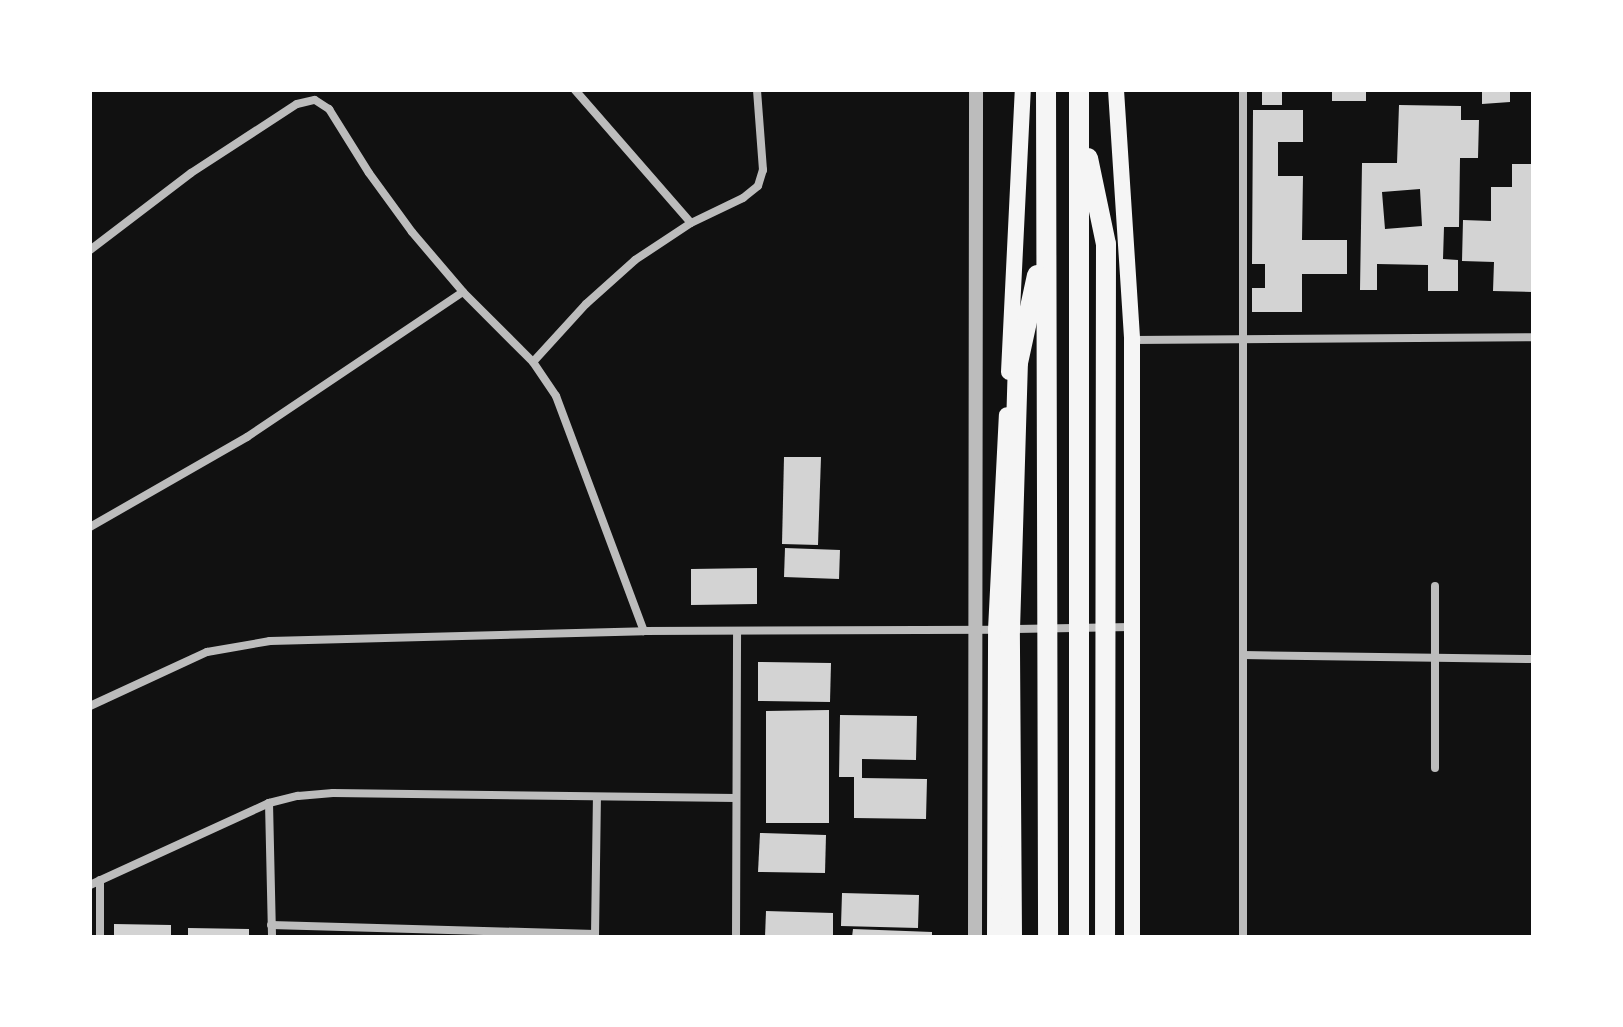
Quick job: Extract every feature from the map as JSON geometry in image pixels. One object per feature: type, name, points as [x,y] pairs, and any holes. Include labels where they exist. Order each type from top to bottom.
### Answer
[{"type":"main road","points":[[995,937],[996,630],[1023,90]]},
{"type":"main road","points":[[1046,90],[1048,937]]},
{"type":"main road","points":[[1079,90],[1079,937]]},
{"type":"main road","points":[[1116,90],[1132,340],[1132,937]]},
{"type":"main road","points":[[1079,119],[1106,244],[1105,937]]},
{"type":"main road","points":[[1012,937],[1010,630],[1018,363],[1044,237]]},
{"type":"street","points":[[314,90],[315,100]]},
{"type":"street","points":[[575,90],[691,223]]},
{"type":"street","points":[[533,362],[586,304],[635,260],[691,223],[743,198],[758,186],[763,170],[757,90]]},
{"type":"street","points":[[975,937],[976,90]]},
{"type":"street","points":[[1243,90],[1243,937]]},
{"type":"street","points":[[90,250],[191,173],[297,104],[315,100],[329,109],[395,208],[463,292],[533,362],[556,396],[644,631]]},
{"type":"street","points":[[90,527],[247,437],[463,292]]},
{"type":"street","points":[[1132,340],[1533,337]]},
{"type":"street","points":[[1435,586],[1435,768]]},
{"type":"street","points":[[90,706],[207,652],[270,641],[644,631],[1131,627]]},
{"type":"street","points":[[736,937],[737,632]]},
{"type":"street","points":[[1243,655],[1533,659]]},
{"type":"street","points":[[90,885],[269,803],[333,793],[736,798]]},
{"type":"street","points":[[271,925],[465,934],[595,935],[597,798]]},
{"type":"street","points":[[269,803],[272,937]]},
{"type":"street","points":[[100,880],[100,937]]},
{"type":"building","points":[[1262,90],[1282,90],[1282,105],[1262,105]]},
{"type":"building","points":[[1332,90],[1366,90],[1366,101],[1332,101]]},
{"type":"building","points":[[1482,90],[1510,90],[1510,102],[1482,104]]},
{"type":"building","points":[[1399,105],[1461,106],[1461,120],[1479,120],[1478,158],[1460,158],[1459,227],[1444,227],[1443,259],[1458,260],[1458,291],[1428,291],[1428,265],[1377,264],[1377,290],[1360,290],[1362,163],[1397,163]],"holes":[[[1420,189],[1422,226],[1385,229],[1382,192]]]},
{"type":"building","points":[[1253,110],[1303,110],[1303,142],[1278,142],[1278,176],[1303,176],[1302,240],[1347,240],[1347,274],[1302,274],[1302,312],[1252,312],[1252,288],[1265,288],[1265,264],[1252,264]]},
{"type":"building","points":[[1512,164],[1533,164],[1533,292],[1493,291],[1494,262],[1462,261],[1463,220],[1491,221],[1491,187],[1512,187]]},
{"type":"building","points":[[784,457],[821,457],[818,545],[782,544]]},
{"type":"building","points":[[785,548],[840,550],[839,579],[784,577]]},
{"type":"building","points":[[757,568],[757,604],[691,605],[691,569]]},
{"type":"building","points":[[758,662],[831,663],[830,702],[758,701]]},
{"type":"building","points":[[829,710],[829,823],[766,823],[766,711]]},
{"type":"building","points":[[840,715],[917,716],[916,760],[862,759],[862,778],[927,779],[926,819],[854,818],[854,777],[839,777]]},
{"type":"building","points":[[760,833],[826,835],[825,873],[758,872]]},
{"type":"building","points":[[842,893],[919,895],[918,928],[841,926]]},
{"type":"building","points":[[766,911],[833,913],[833,937],[765,937]]},
{"type":"building","points":[[114,924],[171,925],[171,937],[114,937]]},
{"type":"building","points":[[188,928],[249,929],[249,937],[188,937]]},
{"type":"building","points":[[853,929],[932,932],[932,937],[852,937]]}]
